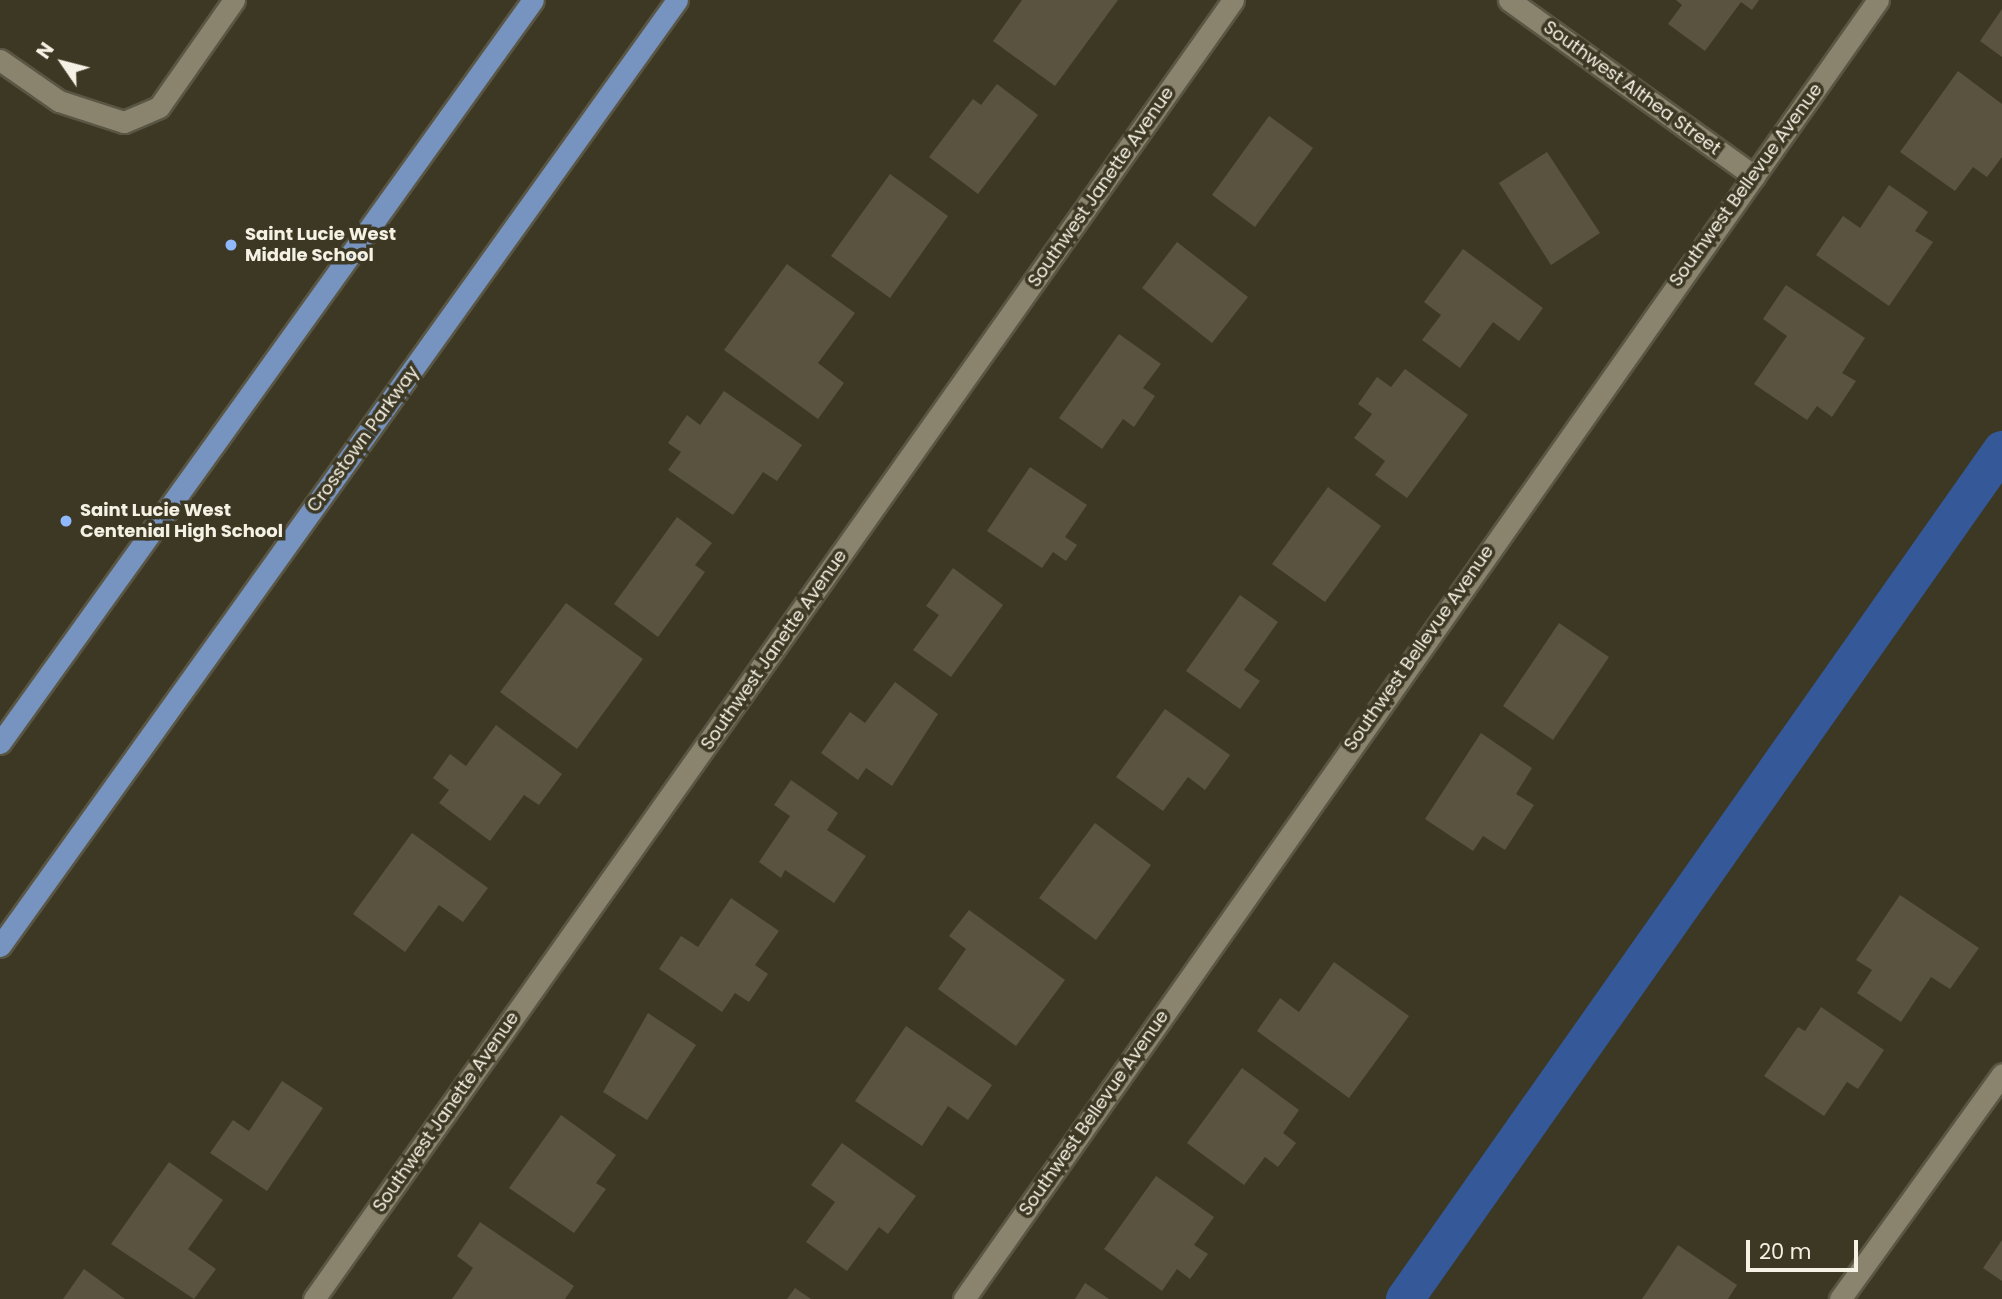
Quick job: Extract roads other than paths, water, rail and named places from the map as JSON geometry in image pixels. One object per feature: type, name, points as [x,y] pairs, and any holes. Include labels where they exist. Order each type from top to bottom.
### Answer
[{"type":"main road","points":[[0,743],[533,0]]},
{"type":"main road","name":"Crosstown Parkway","points":[[0,946],[677,0]]},
{"type":"street","points":[[0,60],[59,102],[124,122],[159,107],[234,0]]},
{"type":"street","name":"Southwest Janette Avenue","points":[[314,1299],[1233,0]]},
{"type":"street","name":"Southwest Althea Street","points":[[1509,0],[1754,176]]},
{"type":"street","name":"Southwest Bellevue Avenue","points":[[964,1299],[1878,0]]},
{"type":"street","points":[[1840,1299],[2002,1074]]},
{"type":"waterway","points":[[1405,1299],[2002,450]]},
{"type":"place","name":"Saint Lucie West Middle School","points":[[231,245]]},
{"type":"place","name":"Saint Lucie West Centenial High School","points":[[66,521]]}]
